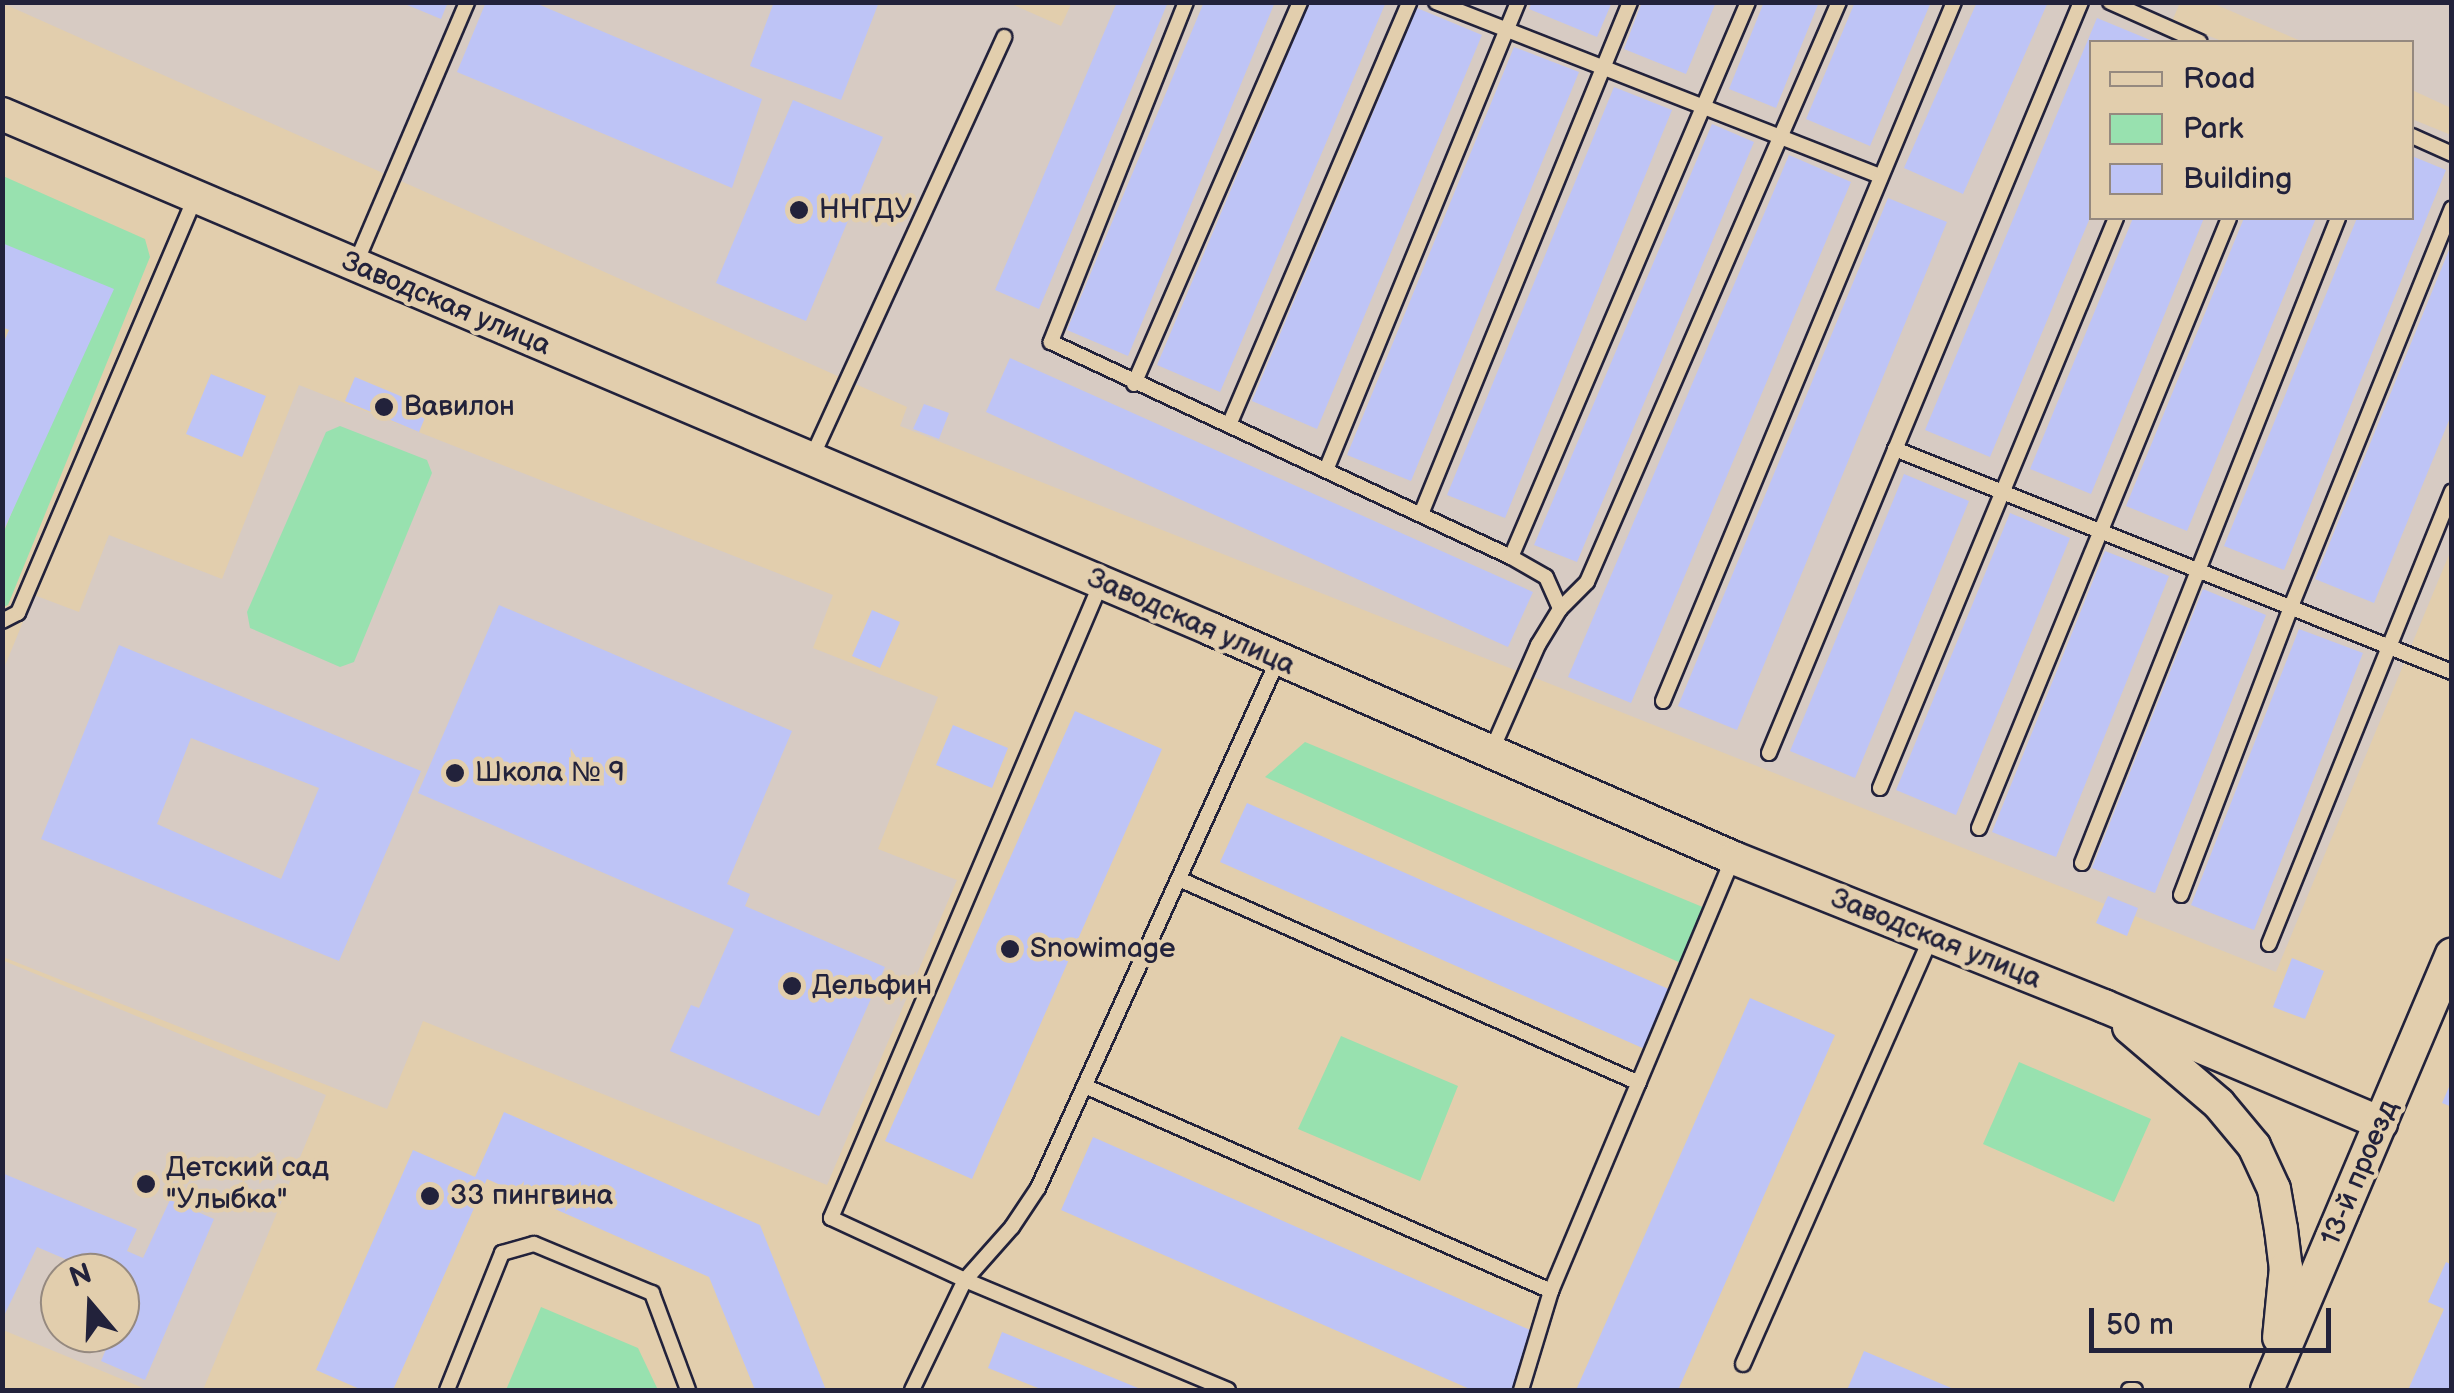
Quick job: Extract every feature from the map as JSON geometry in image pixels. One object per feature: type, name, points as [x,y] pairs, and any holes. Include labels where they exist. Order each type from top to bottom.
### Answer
[{"type":"street","name":"Заводская улица","points":[[2,114],[1101,582],[1734,858],[2104,1006],[2382,1123]]},
{"type":"street","name":"13-й проезд","points":[[2271,1382],[2452,954]]},
{"type":"street","points":[[2104,1006],[2219,1104],[2261,1160],[2274,1189],[2286,1267],[2271,1382]]},
{"type":"lane","points":[[354,266],[468,2]]},
{"type":"lane","points":[[1186,2],[1051,342],[1512,557],[1546,577],[1560,608]]},
{"type":"lane","points":[[1134,384],[1300,2]]},
{"type":"lane","points":[[1229,424],[1409,2]]},
{"type":"lane","points":[[1436,2],[1879,176]]},
{"type":"lane","points":[[1326,470],[1518,2]]},
{"type":"lane","points":[[1422,514],[1630,2]]},
{"type":"lane","points":[[1512,557],[1748,2]]},
{"type":"lane","points":[[1491,752],[1538,645],[1560,608],[1586,582],[1839,2]]},
{"type":"lane","points":[[1663,701],[1954,2]]},
{"type":"lane","points":[[1768,753],[2081,2]]},
{"type":"lane","points":[[2110,2],[2190,40]]},
{"type":"lane","points":[[812,458],[1004,37]]},
{"type":"lane","points":[[2414,137],[2452,154]]},
{"type":"lane","points":[[2,621],[18,613],[195,199]]},
{"type":"lane","points":[[2181,894],[2290,609],[2452,209]]},
{"type":"lane","points":[[1880,788],[2115,220]]},
{"type":"lane","points":[[1979,828],[2228,220]]},
{"type":"lane","points":[[2082,864],[2337,220]]},
{"type":"lane","points":[[1895,450],[2452,672]]},
{"type":"lane","points":[[2268,944],[2452,492]]},
{"type":"lane","points":[[1101,582],[831,1218],[1196,1384],[1228,1390]]},
{"type":"lane","points":[[912,1390],[964,1280],[1012,1227],[1038,1188],[1278,660]]},
{"type":"lane","points":[[1521,1390],[1551,1291],[1734,858]]},
{"type":"lane","points":[[1179,879],[1640,1083]]},
{"type":"lane","points":[[1743,1364],[1932,936]]},
{"type":"lane","points":[[1087,1087],[1551,1291]]},
{"type":"lane","points":[[447,1390],[502,1253],[534,1244],[652,1292],[688,1390]]},
{"type":"shaded area","points":[[1007,2],[1061,26],[1072,2],[2180,3],[2172,21],[2219,40],[2089,40],[2089,220],[2414,220],[2414,120],[2451,135],[2451,550],[2276,972],[900,426],[907,407],[2,3]]},
{"type":"shaded area","points":[[2212,3],[2451,3],[2451,108],[2414,91],[2414,40],[2298,40]]},
{"type":"shaded area","name":"Школа № 9","points":[[299,385],[833,595],[813,648],[938,697],[878,849],[957,880],[827,1185],[423,1021],[387,1109],[3,957],[2,673],[34,595],[79,612],[109,535],[222,579]]},
{"type":"shaded area","name":"Детский сад \"Улыбка\"","points":[[2,960],[326,1095],[203,1390],[148,1390],[59,1353],[140,1353],[140,1253],[40,1253],[40,1345],[3,1330]]},
{"type":"green space","points":[[3,176],[145,239],[150,257],[8,605],[3,607],[3,534],[99,294],[3,249]]},
{"type":"green space","points":[[340,426],[427,460],[432,473],[354,662],[340,667],[250,628],[247,612],[326,432]]},
{"type":"green space","points":[[1305,742],[1705,908],[1683,964],[1265,777]]},
{"type":"green space","points":[[1341,1036],[1458,1086],[1420,1181],[1298,1129]]},
{"type":"green space","points":[[2019,1062],[2151,1119],[2114,1202],[1983,1144]]},
{"type":"green space","points":[[541,1307],[638,1348],[658,1390],[506,1390]]},
{"type":"building","points":[[400,2],[448,2],[441,19]]},
{"type":"building","points":[[486,2],[533,2],[762,99],[732,188],[457,72]]},
{"type":"building","points":[[774,2],[879,2],[841,100],[750,66]]},
{"type":"building","points":[[1117,2],[1168,2],[1039,309],[995,290]]},
{"type":"building","points":[[1204,2],[1275,2],[1128,356],[1067,330]]},
{"type":"building","points":[[1310,2],[1386,2],[1220,392],[1157,365]]},
{"type":"building","points":[[1532,2],[1612,2],[1597,37],[1529,9]]},
{"type":"building","points":[[1642,2],[1716,2],[1686,74],[1624,49]]},
{"type":"building","points":[[1764,2],[1819,2],[1776,108],[1729,89]]},
{"type":"building","points":[[1855,2],[1931,2],[1870,146],[1806,119]]},
{"type":"building","points":[[1977,2],[2048,2],[1963,194],[1904,168]]},
{"type":"building","points":[[1417,8],[1482,35],[1317,429],[1252,401]]},
{"type":"building","points":[[2097,18],[2150,40],[2089,40],[2089,220],[1990,457],[1925,430]]},
{"type":"building","points":[[1514,47],[1579,72],[1411,481],[1347,455]]},
{"type":"building","points":[[1614,87],[1672,110],[1505,518],[1447,495]]},
{"type":"building","name":"ННГДУ","points":[[793,100],[883,137],[806,321],[716,283]]},
{"type":"building","points":[[1712,124],[1754,142],[1577,562],[1534,545]]},
{"type":"building","points":[[1789,155],[1851,182],[1631,703],[1568,677]]},
{"type":"building","points":[[2414,157],[2446,170],[2284,570],[2224,546],[2356,220],[2414,220]]},
{"type":"building","points":[[1888,198],[1947,222],[1737,730],[1678,706]]},
{"type":"building","points":[[2132,220],[2203,220],[2091,494],[2030,469]]},
{"type":"building","points":[[2243,220],[2315,220],[2187,531],[2126,506]]},
{"type":"building","points":[[2,243],[114,289],[2,534],[2,346],[9,330],[2,327]]},
{"type":"building","points":[[2451,245],[2452,413],[2374,603],[2315,579]]},
{"type":"building","points":[[1010,358],[1533,592],[1508,647],[986,412]]},
{"type":"building","points":[[211,374],[266,396],[242,457],[186,434]]},
{"type":"building","points":[[355,377],[429,408],[419,432],[345,401]]},
{"type":"building","points":[[924,404],[949,413],[939,439],[913,429]]},
{"type":"building","points":[[1904,474],[1969,501],[1855,778],[1790,751]]},
{"type":"building","points":[[2010,513],[2070,538],[1956,815],[1896,790]]},
{"type":"building","points":[[2105,551],[2169,576],[2056,857],[1992,832]]},
{"type":"building","points":[[2203,589],[2266,615],[2155,893],[2092,868]]},
{"type":"building","points":[[499,605],[792,731],[727,884],[750,894],[745,906],[885,967],[819,1116],[670,1051],[691,1005],[699,1008],[734,929],[418,793]]},
{"type":"building","points":[[872,610],[900,622],[880,668],[852,656]]},
{"type":"building","points":[[2299,629],[2363,653],[2254,930],[2191,905]]},
{"type":"building","points":[[119,645],[421,771],[339,961],[41,839]],"holes":[[[191,738],[319,788],[281,879],[157,824]]]},
{"type":"building","points":[[1075,711],[1162,749],[972,1179],[885,1141]]},
{"type":"building","points":[[953,725],[1008,748],[992,788],[936,765]]},
{"type":"building","points":[[1247,803],[1673,991],[1647,1050],[1220,862]]},
{"type":"building","points":[[2108,896],[2138,908],[2127,936],[2096,923]]},
{"type":"building","points":[[2292,958],[2324,971],[2305,1019],[2273,1007]]},
{"type":"building","points":[[1750,998],[1835,1035],[1678,1390],[1576,1390]]},
{"type":"building","points":[[2452,1080],[2452,1107],[2442,1103]]},
{"type":"building","points":[[504,1112],[760,1225],[826,1390],[755,1390],[709,1277],[487,1179],[393,1390],[362,1390],[316,1370],[413,1150],[475,1177]]},
{"type":"building","points":[[1093,1137],[1537,1333],[1512,1390],[1472,1390],[1061,1210]]},
{"type":"building","points":[[2,1173],[137,1229],[127,1251],[132,1253],[51,1253],[37,1247],[2,1320]]},
{"type":"building","points":[[170,1200],[214,1219],[145,1380],[101,1361],[104,1353],[140,1353],[140,1257],[143,1258]]},
{"type":"building","points":[[2446,1262],[2452,1265],[2452,1390],[2408,1390],[2444,1309],[2428,1302]]},
{"type":"building","points":[[1002,1332],[1138,1388],[1043,1390],[988,1368]]},
{"type":"building","points":[[1864,1351],[1956,1390],[1847,1390]]},
{"type":"place","name":"ННГДУ","points":[[799,210]]},
{"type":"place","name":"Вавилон","points":[[384,407]]},
{"type":"place","name":"Школа № 9","points":[[455,773]]},
{"type":"place","name":"Snowimage","points":[[1010,949]]},
{"type":"place","name":"Дельфин","points":[[792,986]]},
{"type":"place","name":"Детский сад \"Улыбка\"","points":[[146,1184]]},
{"type":"place","name":"33 пингвина","points":[[430,1196]]}]
